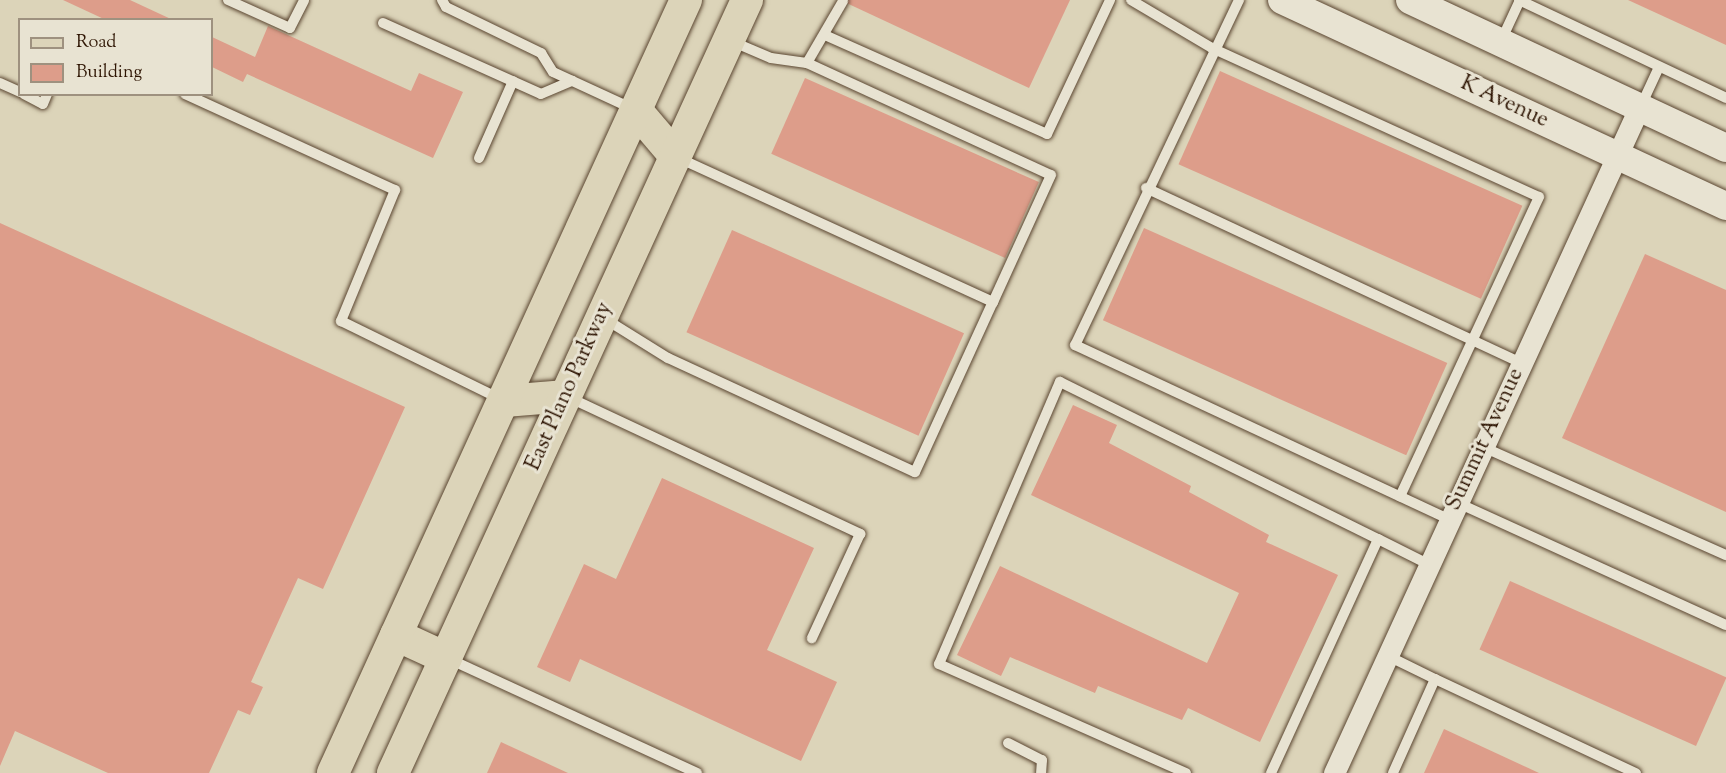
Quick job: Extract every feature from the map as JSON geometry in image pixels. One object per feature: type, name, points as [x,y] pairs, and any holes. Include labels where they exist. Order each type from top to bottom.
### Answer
[{"type":"main road","points":[[333,773],[505,401],[686,0]]},
{"type":"main road","name":"East Plano Parkway","points":[[393,773],[747,0]]},
{"type":"main road","name":"K Avenue","points":[[1282,0],[1726,206]]},
{"type":"main road","points":[[1410,0],[1726,148]]},
{"type":"main road","points":[[636,110],[675,156]]},
{"type":"main road","points":[[505,401],[566,396]]},
{"type":"main road","points":[[396,635],[446,658]]},
{"type":"street","name":"Summit Avenue","points":[[1334,773],[1616,155],[1640,108]]},
{"type":"lane","points":[[228,0],[290,28],[304,0]]},
{"type":"lane","points":[[442,0],[446,7],[541,53],[553,72],[636,110]]},
{"type":"lane","points":[[827,36],[1047,134],[1110,0]]},
{"type":"lane","points":[[1131,0],[1212,48],[1539,197],[1400,496]]},
{"type":"lane","points":[[1239,0],[1212,48],[1075,345],[1400,496],[1454,511],[1726,625]]},
{"type":"lane","points":[[1500,42],[1520,0],[1726,98]]},
{"type":"lane","points":[[807,63],[827,36],[843,1]]},
{"type":"lane","points":[[383,23],[541,94],[572,81]]},
{"type":"lane","points":[[602,317],[668,358],[915,472],[1051,175],[807,63],[771,58],[729,40]]},
{"type":"lane","points":[[1640,108],[1659,67]]},
{"type":"lane","points":[[479,158],[513,81]]},
{"type":"lane","points":[[0,83],[18,91]]},
{"type":"lane","points":[[28,96],[43,104],[46,96]]},
{"type":"lane","points":[[189,96],[395,190],[341,321],[505,401]]},
{"type":"lane","points":[[675,156],[993,302]]},
{"type":"lane","points":[[1146,188],[1522,363]]},
{"type":"lane","points":[[1186,773],[939,664],[1060,382],[1430,564]]},
{"type":"lane","points":[[566,396],[860,534],[812,638]]},
{"type":"lane","points":[[1483,447],[1726,555]]},
{"type":"lane","points":[[1271,773],[1378,539]]},
{"type":"lane","points":[[1388,656],[1636,773]]},
{"type":"lane","points":[[446,658],[697,773]]},
{"type":"lane","points":[[1393,773],[1435,679]]},
{"type":"lane","points":[[1008,743],[1042,760],[1041,773]]},
{"type":"building","points":[[63,0],[130,0],[169,18],[102,18]]},
{"type":"building","points":[[840,0],[1070,0],[1029,88]]},
{"type":"building","points":[[1628,0],[1726,0],[1726,45]]},
{"type":"building","points":[[268,26],[411,91],[419,73],[463,92],[433,158],[247,74],[243,82],[213,67],[213,37],[255,57]]},
{"type":"building","points":[[1220,71],[1522,206],[1481,299],[1179,164]]},
{"type":"building","points":[[805,78],[1039,182],[1005,258],[771,154]]},
{"type":"building","points":[[0,223],[405,407],[323,589],[298,578],[251,682],[263,687],[250,715],[238,710],[209,773],[108,773],[15,731],[0,766]]},
{"type":"building","points":[[1144,228],[1447,363],[1406,455],[1103,320]]},
{"type":"building","points":[[732,230],[964,333],[918,436],[686,332]]},
{"type":"building","points":[[1645,254],[1726,290],[1726,512],[1562,438]]},
{"type":"building","points":[[1073,405],[1117,425],[1109,443],[1191,486],[1189,492],[1269,535],[1266,542],[1338,575],[1260,742],[1188,708],[1182,720],[1098,686],[1095,693],[1010,657],[1001,676],[957,655],[1000,566],[1207,663],[1239,593],[1031,495]]},
{"type":"building","points":[[662,478],[814,548],[767,650],[837,682],[801,761],[580,659],[570,682],[537,667],[584,564],[616,579]]},
{"type":"building","points":[[1510,581],[1726,677],[1696,746],[1479,650]]},
{"type":"building","points":[[1444,729],[1539,773],[1424,773]]},
{"type":"building","points":[[501,742],[568,773],[487,773]]}]
